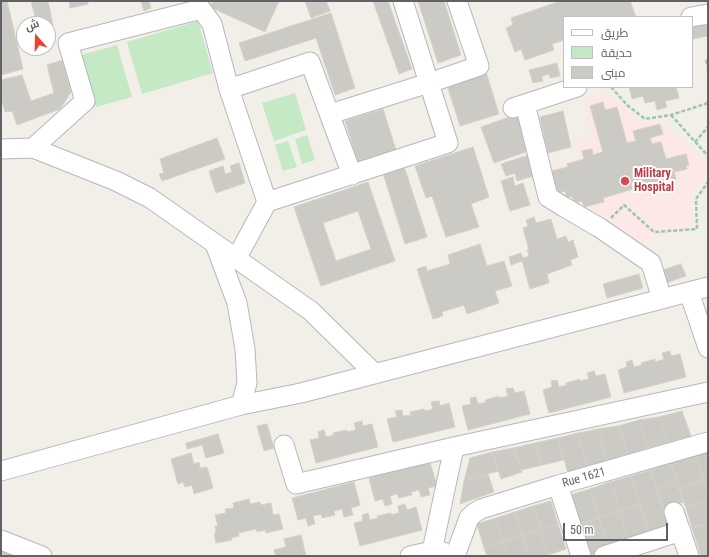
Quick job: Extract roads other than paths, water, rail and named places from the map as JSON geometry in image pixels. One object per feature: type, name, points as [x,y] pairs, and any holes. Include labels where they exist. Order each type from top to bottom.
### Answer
[{"type":"street","points":[[236,259],[267,202],[448,143],[403,1]]},
{"type":"street","points":[[330,114],[479,66],[457,1]]},
{"type":"street","points":[[33,148],[85,101],[68,43],[201,8],[212,24],[229,89],[267,202]]},
{"type":"street","points":[[693,17],[708,14]]},
{"type":"street","points":[[229,89],[310,62],[352,175]]},
{"type":"street","points":[[574,88],[519,106],[548,196],[600,228],[651,263],[662,299]]},
{"type":"street","points":[[1,149],[33,148],[116,181],[150,198],[311,311],[374,374]]},
{"type":"street","points":[[215,244],[237,303],[245,349],[247,383],[242,405]]},
{"type":"street","points":[[1,471],[242,405],[301,394],[708,287]]},
{"type":"street","points":[[689,292],[708,348]]},
{"type":"street","points":[[284,445],[296,484],[454,447],[708,392]]},
{"type":"street","name":"Rue 1621","points":[[456,554],[466,523],[474,513],[481,509],[558,485],[708,442]]},
{"type":"street","points":[[432,554],[454,447]]},
{"type":"street","points":[[558,485],[575,555]]},
{"type":"street","points":[[674,512],[689,556]]},
{"type":"street","points":[[604,556],[681,531]]},
{"type":"street","points":[[1,540],[42,556]]},
{"type":"street","points":[[410,556],[456,554]]},
{"type":"place","name":"Military Hospital","points":[[625,181]]}]
